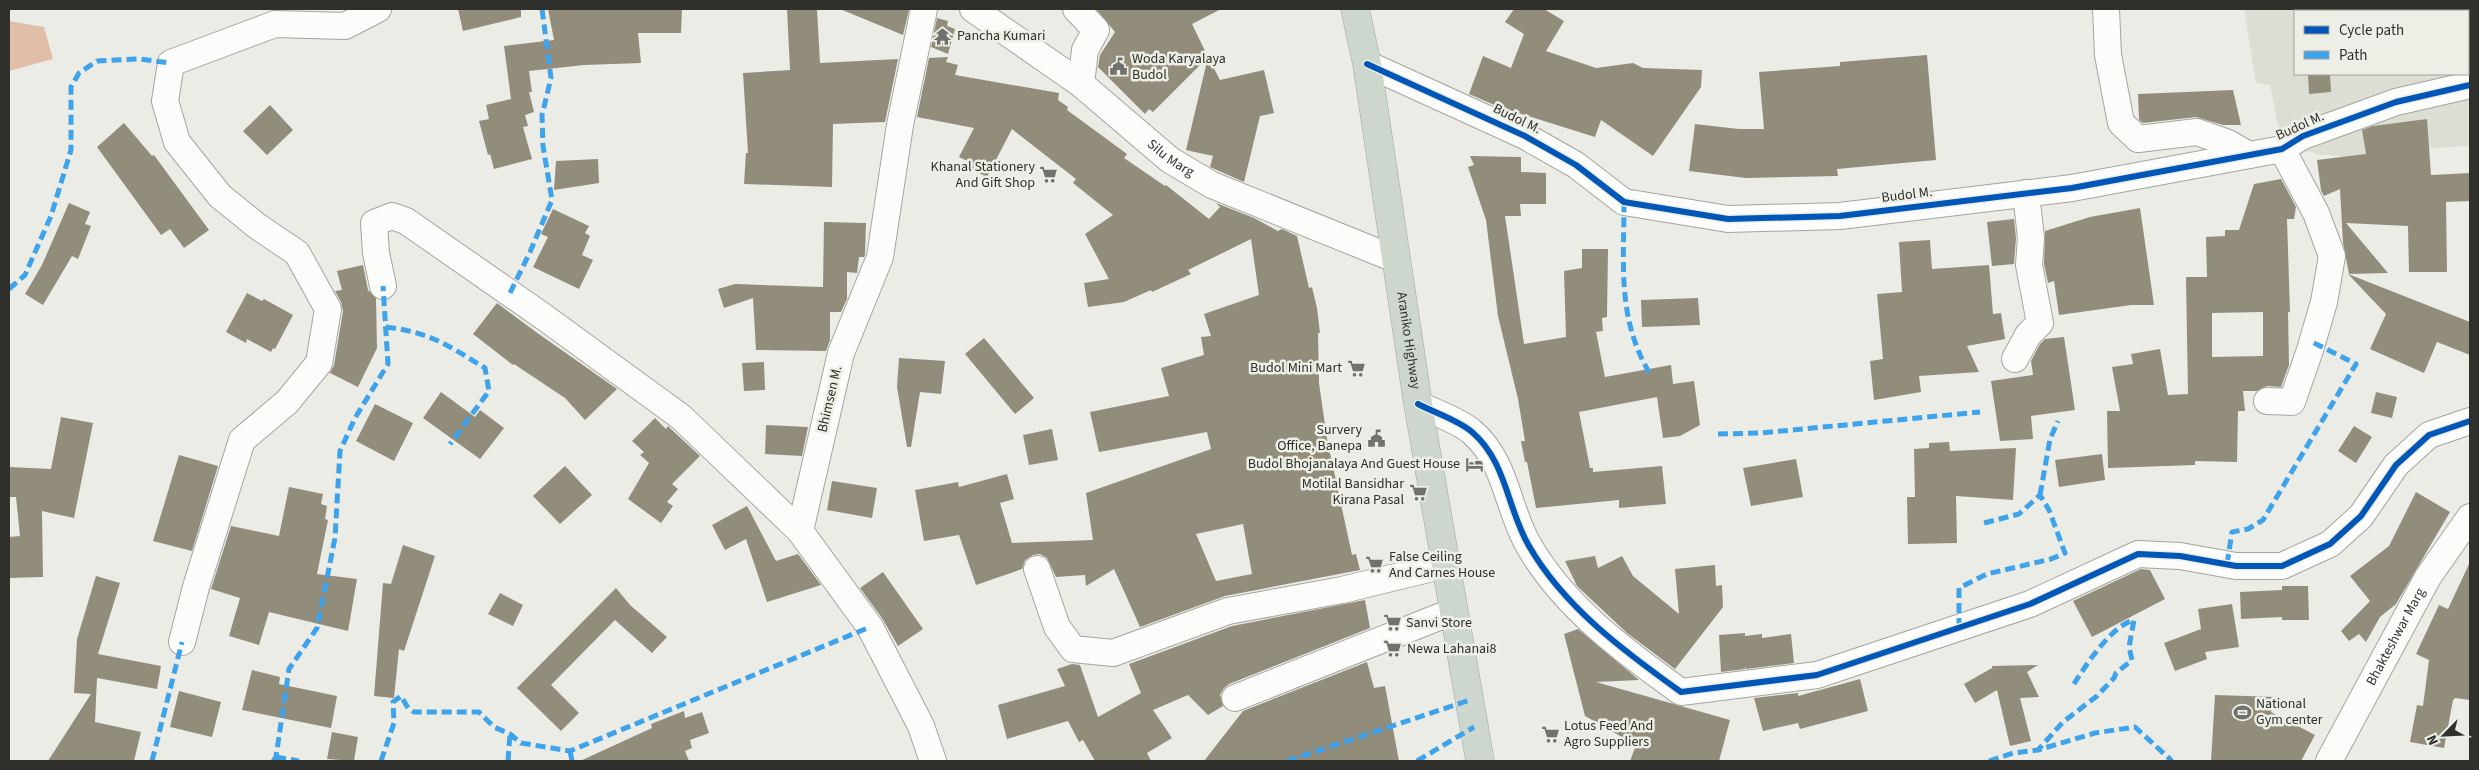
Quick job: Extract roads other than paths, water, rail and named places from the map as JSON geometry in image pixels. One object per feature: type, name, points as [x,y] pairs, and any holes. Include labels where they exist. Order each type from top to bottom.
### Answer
[{"type":"highway","name":"Araniko Highway","points":[[1355,9],[1367,64],[1418,404],[1480,761]]},
{"type":"street","points":[[182,642],[196,587],[242,440],[287,402],[319,363],[328,309],[297,253],[257,226],[220,196],[177,142],[165,101],[171,63],[275,24],[345,26],[378,9]]},
{"type":"street","name":"Bhimsen M.","points":[[800,531],[841,353],[880,257],[900,125],[924,9]]},
{"type":"street","name":"Silu Marg","points":[[973,9],[1081,84],[1170,160],[1212,184],[1395,259]]},
{"type":"street","points":[[1076,9],[1096,30],[1085,50],[1081,84]]},
{"type":"street","points":[[2106,9],[2108,55],[2121,123],[2138,139],[2198,132],[2228,143],[2249,155]]},
{"type":"street","name":"Budol M.","points":[[1367,64],[1525,136],[1576,165],[1624,202],[1728,219],[1840,216],[2072,188],[2282,149],[2302,136],[2396,102],[2470,85]]},
{"type":"street","points":[[2268,401],[2292,402],[2324,302],[2332,256],[2316,213],[2282,149]]},
{"type":"street","points":[[2015,359],[2028,336],[2040,323],[2030,265],[2031,238],[2026,193]]},
{"type":"street","points":[[383,286],[376,253],[374,222],[392,216],[406,221],[544,317],[681,418],[800,531],[870,627],[921,726],[933,761]]},
{"type":"street","points":[[1418,404],[1471,431],[1492,453],[1528,546],[1566,598],[1634,658],[1681,692],[1817,675],[2030,604],[2138,554],[2180,556],[2236,566],[2282,566],[2330,544],[2362,516],[2396,465],[2429,435],[2470,421]]},
{"type":"street","name":"Bhakteshwar Marg","points":[[2329,761],[2428,577],[2470,517]]},
{"type":"street","points":[[1037,569],[1057,627],[1073,649],[1097,653],[1113,653],[1228,611],[1342,590],[1445,565]]},
{"type":"street","points":[[1235,698],[1454,611]]},
{"type":"place","name":"Pancha Kumari","points":[[943,36]]},
{"type":"place","name":"Woda Karyalaya Budol","points":[[1118,67]]},
{"type":"place","name":"Khanal Stationery And Gift Shop","points":[[1049,175]]},
{"type":"place","name":"Budol Mini Mart","points":[[1356,368]]},
{"type":"place","name":"Survery Office, Banepa","points":[[1376,438]]},
{"type":"place","name":"Budol Bhojanalaya And Guest House","points":[[1474,464]]},
{"type":"place","name":"Motilal Bansidhar Kirana Pasal","points":[[1418,492]]},
{"type":"place","name":"False Ceiling And Carnes House","points":[[1375,565]]},
{"type":"place","name":"Sanvi Store","points":[[1392,623]]},
{"type":"place","name":"Newa Lahanai8","points":[[1393,649]]},
{"type":"place","name":"National Gym center","points":[[2242,712]]},
{"type":"place","name":"Lotus Feed And Agro Suppliers","points":[[1550,734]]}]
